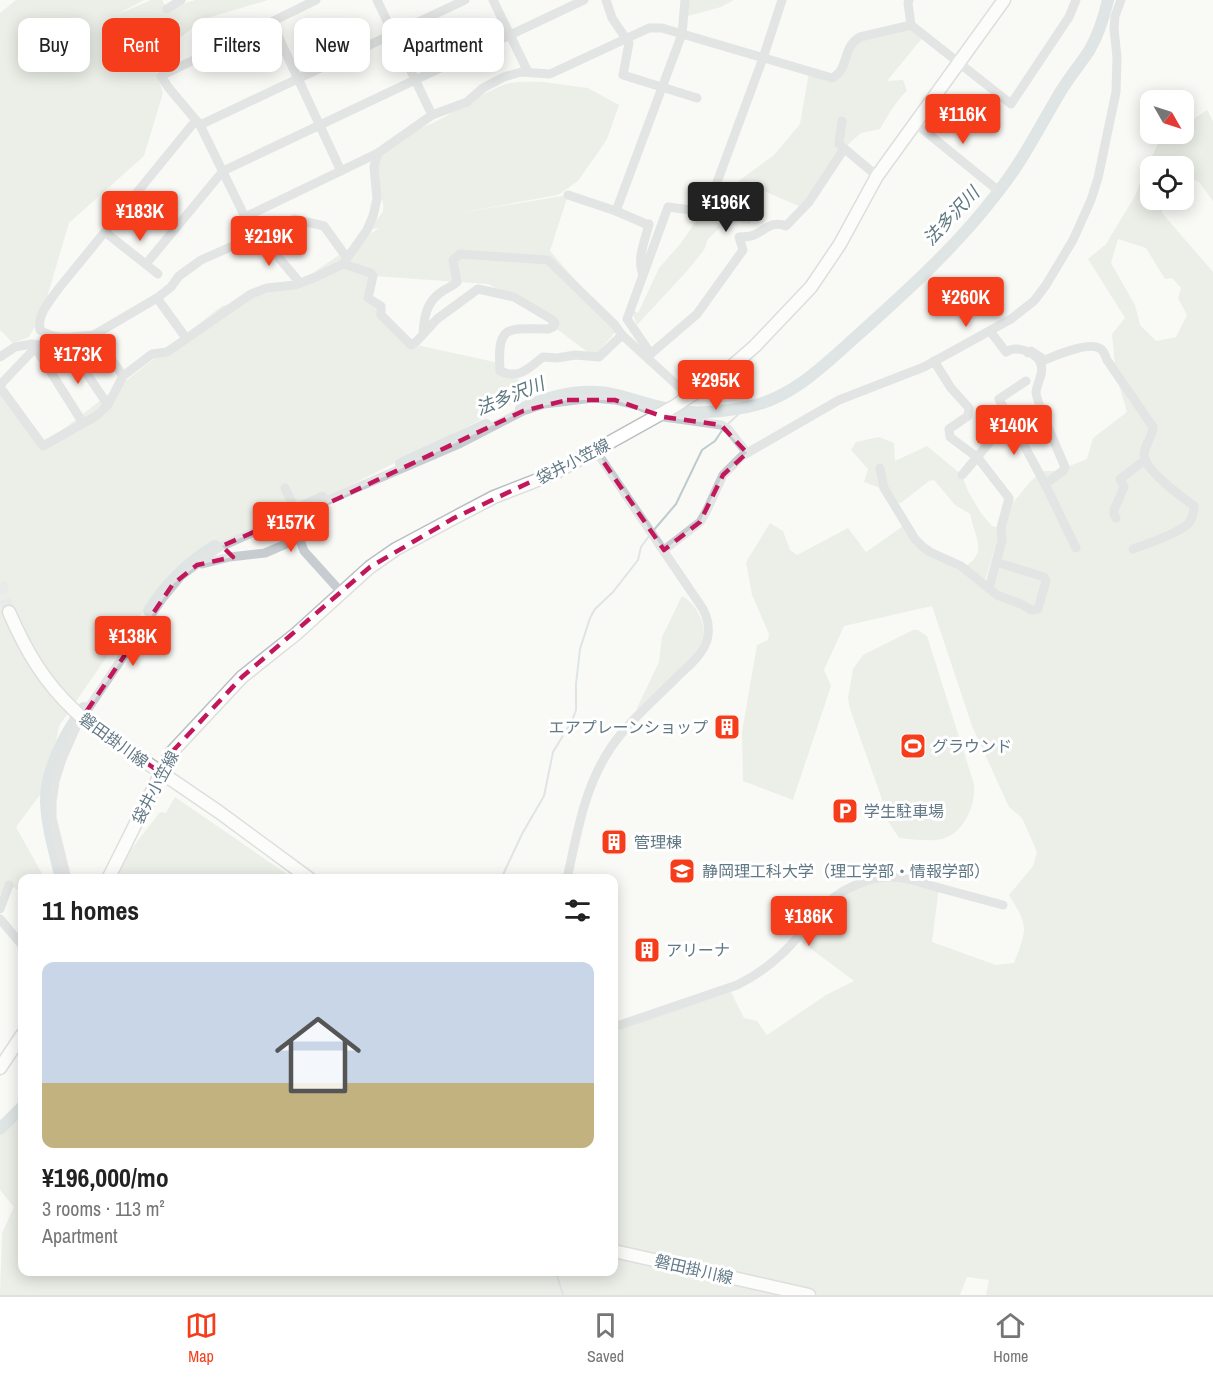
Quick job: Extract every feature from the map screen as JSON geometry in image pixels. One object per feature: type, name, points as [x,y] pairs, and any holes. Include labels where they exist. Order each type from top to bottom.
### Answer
[{"type":"main road","name":"袋井小笠線","points":[[110,874],[171,753],[235,685],[370,567],[396,549],[494,497],[553,474],[675,406],[723,374],[755,346],[811,287],[840,244],[877,176],[1004,0]]},
{"type":"main road","name":"磐田掛川線","points":[[9,612],[24,647],[46,681],[87,722],[219,812],[303,874]]},
{"type":"main road","points":[[0,1068],[18,1041]]},
{"type":"main road","name":"磐田掛川線","points":[[618,1252],[809,1295]]},
{"type":"street","points":[[167,9],[181,0]]},
{"type":"street","points":[[282,18],[316,0]]},
{"type":"street","points":[[377,0],[386,18]]},
{"type":"street","points":[[427,18],[465,0]]},
{"type":"street","points":[[493,0],[528,72]]},
{"type":"street","points":[[146,264],[223,171],[584,0]]},
{"type":"street","points":[[606,0],[612,18],[630,43],[623,75],[697,98]]},
{"type":"street","points":[[616,211],[682,34],[685,0]]},
{"type":"street","points":[[649,356],[627,319],[668,207],[706,212],[782,0]]},
{"type":"street","points":[[909,0],[911,25],[1011,104],[1069,17],[1076,0]]},
{"type":"street","points":[[664,550],[700,522],[723,476],[747,453],[839,400],[934,361],[990,331],[1024,310],[1040,293],[1073,240],[1091,200],[1116,92],[1117,57],[1114,28],[1121,0]]},
{"type":"street","points":[[192,61],[161,76],[196,125],[223,171],[245,217],[378,153],[432,115],[467,102],[483,88],[504,77],[528,72],[550,74],[649,28],[662,28],[832,78],[842,70],[848,48],[853,42],[860,38],[911,25]]},
{"type":"street","points":[[95,334],[51,337],[40,330],[39,323],[44,310],[59,288],[196,125],[382,40]]},
{"type":"street","points":[[282,45],[341,171]]},
{"type":"street","points":[[412,72],[432,115]]},
{"type":"street","points":[[842,121],[839,144],[877,176]]},
{"type":"street","points":[[915,123],[995,188]]},
{"type":"street","points":[[649,356],[697,314],[743,250],[739,237],[751,237],[779,223],[786,226],[809,202],[844,149]]},
{"type":"street","points":[[37,346],[0,386],[43,446],[96,416],[108,405],[123,376],[152,354],[167,352],[250,294],[267,288],[300,283],[345,261],[367,230],[376,207],[374,167],[378,153]]},
{"type":"street","points":[[568,195],[649,224],[641,256],[640,267],[643,274]]},
{"type":"street","points":[[0,357],[15,347],[37,346],[70,350],[157,298],[171,287],[179,276],[201,260],[294,219],[324,226],[345,261],[371,273],[373,276],[368,298],[381,306],[381,315],[411,345],[437,319],[478,290],[514,297],[555,323],[554,327],[548,329],[510,329],[505,333],[499,351],[500,371],[508,375],[529,370],[543,357],[557,358],[575,355],[599,357],[622,334]]},
{"type":"street","points":[[105,232],[158,274]]},
{"type":"street","points":[[259,234],[300,283]]},
{"type":"street","points":[[423,334],[424,317],[428,306],[439,293],[457,282],[453,260],[460,254],[548,260],[622,334],[649,356],[689,396]]},
{"type":"street","points":[[157,298],[186,338]]},
{"type":"street","points":[[990,331],[1006,352],[1012,348],[1018,348],[1040,362],[1041,377],[1036,393],[1065,467],[1045,484]]},
{"type":"street","points":[[95,334],[123,376]]},
{"type":"street","points":[[37,346],[83,423]]},
{"type":"street","points":[[1028,353],[1031,351],[1045,360],[1064,352],[1091,347],[1101,348],[1153,427],[1144,452],[1145,460],[1163,483],[1194,506],[1195,510],[1189,524],[1155,542],[1133,549]]},
{"type":"street","points":[[70,350],[108,405]]},
{"type":"street","points":[[934,361],[951,388],[969,408],[968,416],[949,429],[950,437],[978,458],[1010,498],[1001,528],[1002,540],[989,588]]},
{"type":"street","points":[[1026,381],[999,399],[1045,484],[1076,548]]},
{"type":"street","points":[[66,874],[52,818],[55,782],[77,725],[162,599],[181,576],[222,546],[298,515],[461,443],[523,411],[544,404],[593,398],[615,400],[639,406],[658,415],[721,425],[728,429],[747,453]]},
{"type":"street","points":[[962,475],[1009,419]]},
{"type":"street","points":[[568,874],[582,811],[601,763],[631,723],[699,656],[708,639],[708,620],[703,609],[596,451]]},
{"type":"street","points":[[1116,518],[1114,510],[1124,487],[1120,479],[1145,460]]},
{"type":"street","points":[[880,468],[884,488],[915,539],[930,552],[961,566],[997,595],[1031,610],[1038,609],[1046,581],[1044,577],[996,562]]},
{"type":"street","points":[[285,488],[298,515],[300,538],[304,550],[341,592]]},
{"type":"street","points":[[197,565],[265,553],[300,538]]},
{"type":"street","points":[[222,546],[234,557]]},
{"type":"street","points":[[618,1027],[737,985],[758,974],[786,952],[835,897],[870,880],[900,878],[1003,905]]},
{"type":"street","points":[[0,909],[9,885]]},
{"type":"street","points":[[0,919],[18,940]]},
{"type":"highlighted area","points":[[567,400],[615,400],[664,417],[721,425],[747,453],[723,475],[700,522],[664,550],[596,451],[454,518],[370,567],[242,677],[171,753],[161,773],[82,718],[173,584],[197,565],[233,557],[222,546],[297,513],[299,517],[523,411]]},
{"type":"shaded area","points":[[16,0],[144,0],[116,15],[151,0],[162,0],[167,9],[195,0],[268,0],[207,18],[192,18],[192,28],[180,38],[180,18],[102,18],[102,72],[157,72],[163,93],[144,156],[69,223],[42,314],[29,337],[13,343],[0,330],[0,13]]},
{"type":"shaded area","points":[[685,0],[734,0],[721,7],[684,17]]},
{"type":"shaded area","points":[[911,25],[923,37],[887,81],[903,80],[907,91],[896,103],[880,129],[861,133],[844,148],[803,208],[764,191],[750,224],[738,222],[724,224],[708,239],[704,250],[687,271],[637,325],[631,309],[638,313],[659,268],[681,243],[703,211],[703,217],[704,212],[709,214],[716,210],[753,203],[746,191],[736,183],[774,155],[800,124],[809,72],[832,78],[848,50],[860,37]]},
{"type":"shaded area","points":[[543,82],[588,88],[619,105],[607,139],[578,181],[558,195],[453,214],[568,195],[550,251],[618,329],[594,357],[517,299],[488,284],[373,276],[368,298],[408,343],[499,363],[534,393],[339,491],[218,548],[165,587],[117,642],[59,726],[48,784],[16,827],[42,874],[18,874],[18,890],[9,885],[0,894],[0,383],[43,445],[222,306],[295,285],[379,228],[367,230],[382,213],[383,202],[374,171],[380,155],[387,147],[481,96],[506,84]]},
{"type":"shaded area","points":[[1207,110],[1213,121],[1213,201],[1199,182],[1194,180],[1194,156],[1152,156],[1158,144],[1194,144],[1194,118]]},
{"type":"shaded area","points":[[1140,183],[1140,210],[1162,210],[1162,213],[1213,272],[1213,1295],[986,1295],[989,1280],[967,1277],[960,1295],[0,1295],[2,1233],[14,1207],[0,1190],[0,1135],[18,1115],[18,1276],[618,1276],[618,1031],[632,1021],[729,988],[744,1018],[757,1021],[767,1035],[826,995],[854,981],[798,939],[835,897],[880,878],[939,887],[932,942],[996,965],[1014,963],[1022,943],[1024,928],[1020,914],[1009,895],[1033,866],[1037,852],[1022,818],[1009,807],[972,726],[932,606],[844,626],[824,670],[831,686],[793,800],[743,781],[742,732],[757,645],[768,640],[769,634],[752,595],[746,562],[770,523],[783,531],[790,550],[797,555],[848,528],[866,552],[906,524],[923,547],[963,568],[971,562],[976,557],[978,545],[970,514],[955,505],[934,480],[929,481],[901,503],[892,502],[880,488],[864,482],[868,469],[851,450],[856,442],[879,437],[894,443],[895,461],[927,446],[962,475],[981,513],[992,526],[1001,528],[984,584],[988,588],[1009,503],[1014,501],[1042,471],[1057,471],[1087,459],[1093,438],[1127,412],[1116,375],[1112,334],[1125,318],[1088,259],[1106,244],[1135,196]],"holes":[[[1118,239],[1146,248],[1165,279],[1172,278],[1181,288],[1178,298],[1187,315],[1176,337],[1156,341],[1140,325],[1135,305],[1111,263]]]},
{"type":"shaded area","points":[[682,596],[693,605],[700,617],[704,631],[703,638],[679,670],[636,710],[659,662],[662,637]]},
{"type":"shaded area","name":"グラウンド","points":[[913,630],[918,630],[927,636],[974,784],[971,809],[963,824],[950,836],[937,840],[899,838],[884,815],[884,805],[848,698],[853,669],[863,655]]},
{"type":"shaded area","points":[[175,797],[287,874],[116,874],[122,861],[160,812],[166,813]]},
{"type":"waterway","name":"法多沢川","points":[[521,409],[556,396],[592,392],[617,395],[679,411],[717,411],[763,403],[807,379],[914,284],[983,212],[1015,169],[1062,90],[1089,51],[1108,0]]},
{"type":"waterway","points":[[727,425],[745,408]]},
{"type":"waterway","name":"法多沢川","points":[[401,464],[486,425]]},
{"type":"waterway","points":[[653,531],[676,504],[702,450],[715,441],[723,429]]},
{"type":"waterway","name":"法多沢川","points":[[285,515],[322,498]]},
{"type":"waterway","points":[[503,874],[522,834],[544,796],[553,752],[576,710],[580,649],[590,618],[595,609],[613,592],[638,560],[641,547],[649,536]]},
{"type":"waterway","name":"法多沢川","points":[[149,611],[178,575],[215,546]]},
{"type":"waterway","name":"法多沢川","points":[[60,874],[48,821],[47,789],[58,752],[84,708]]},
{"type":"waterway","name":"法多沢川","points":[[0,1129],[18,1111]]},
{"type":"waterway","points":[[557,1276],[563,1295]]},
{"type":"tunnel","points":[[0,582],[9,612]]},
{"type":"place","name":"エアプレーンショップ","points":[[727,727]]},
{"type":"place","name":"グラウンド","points":[[913,746]]},
{"type":"place","name":"学生駐車場","points":[[845,811]]},
{"type":"place","name":"管理棟","points":[[614,842]]},
{"type":"place","name":"静岡理工科大学（理工学部・情報学部）","points":[[682,871]]},
{"type":"place","name":"アリーナ","points":[[647,950]]}]
